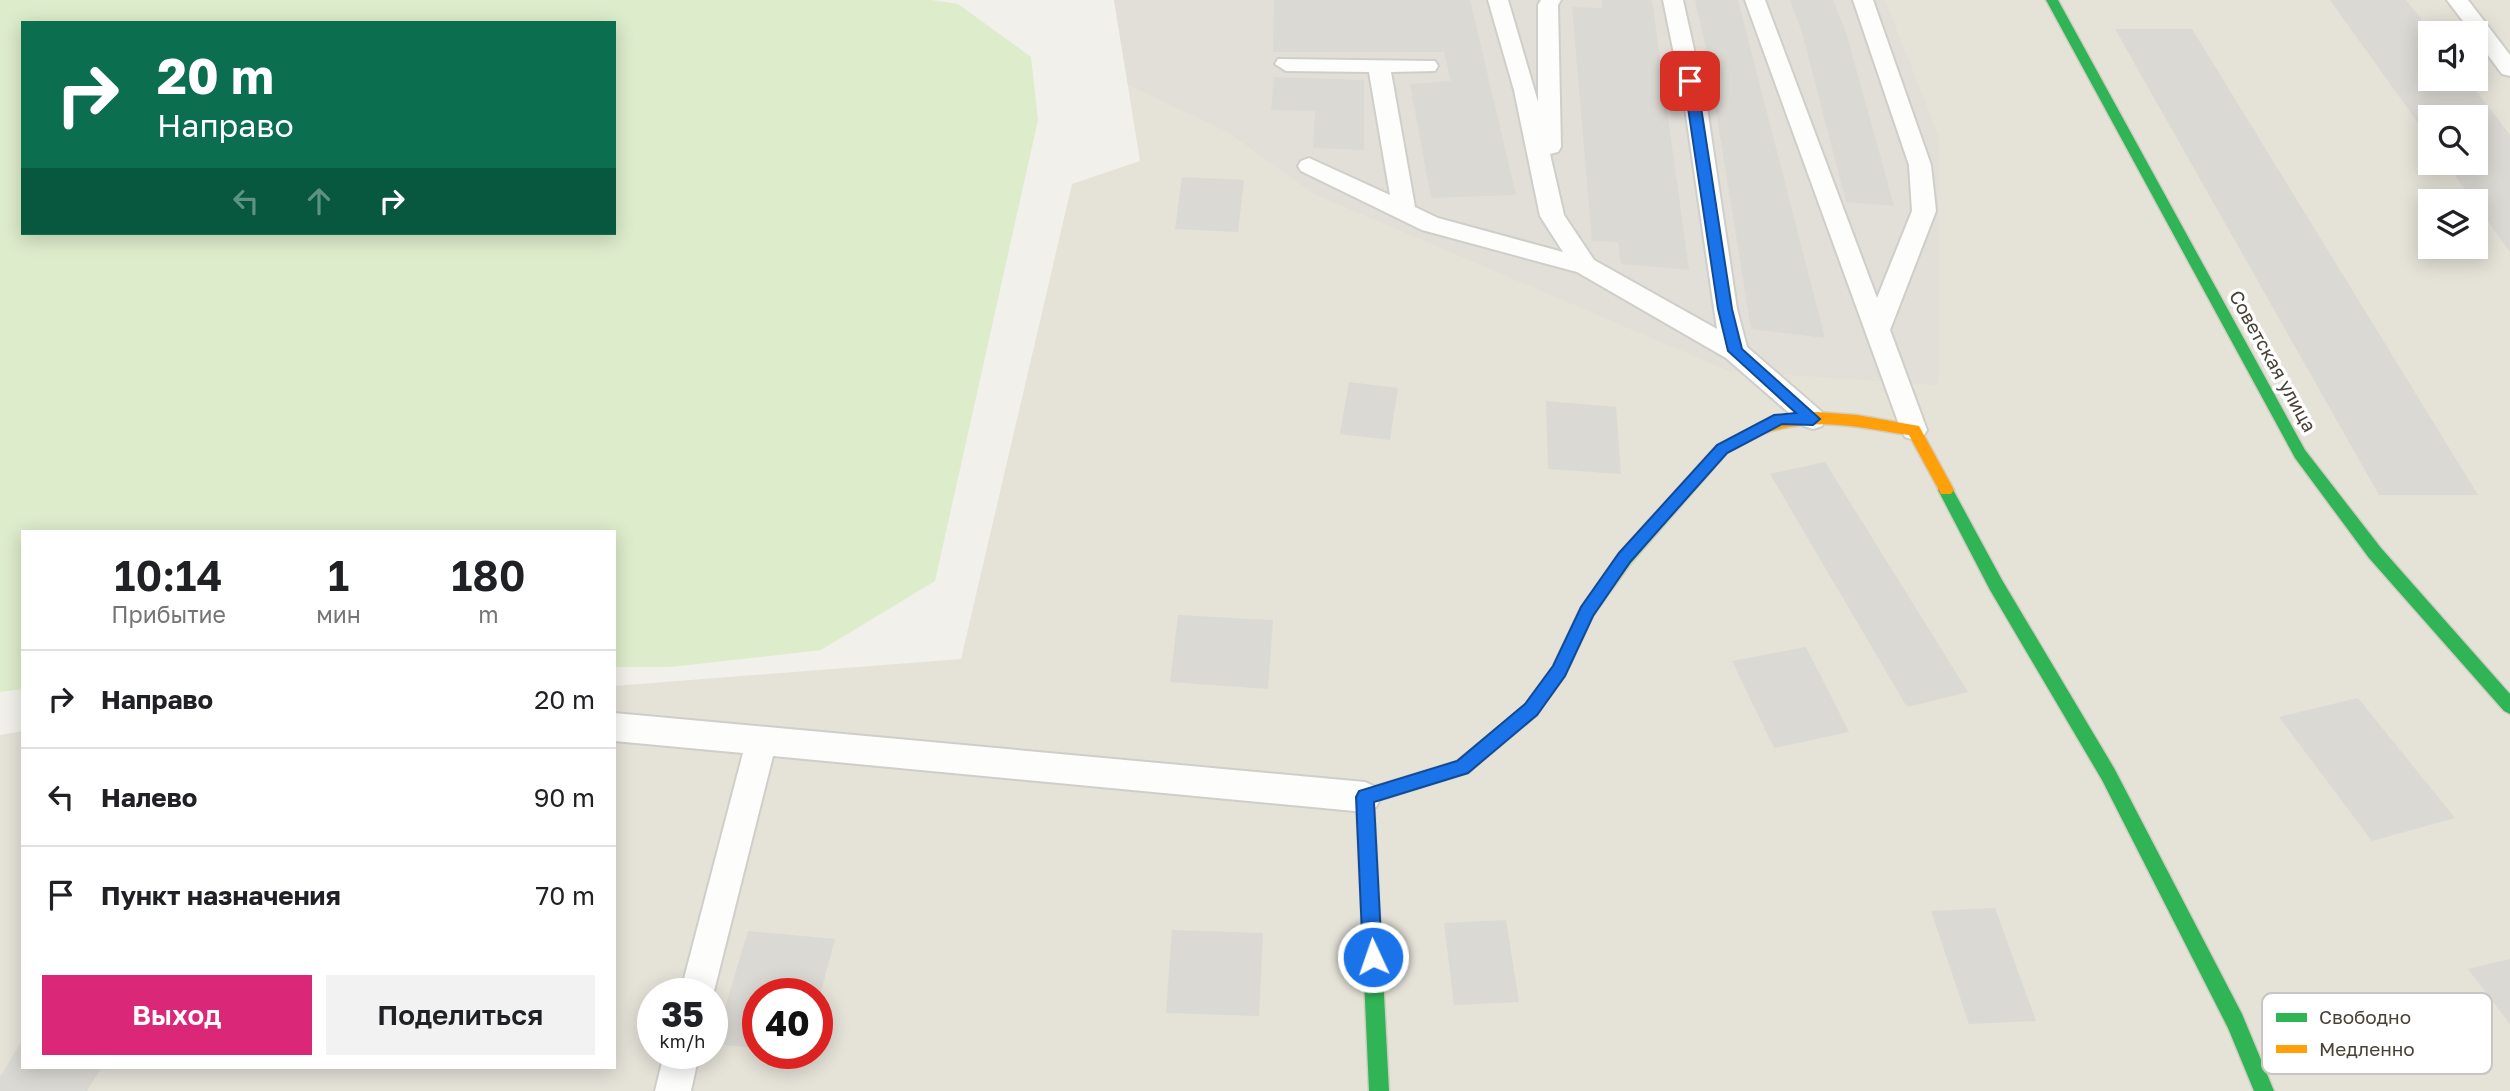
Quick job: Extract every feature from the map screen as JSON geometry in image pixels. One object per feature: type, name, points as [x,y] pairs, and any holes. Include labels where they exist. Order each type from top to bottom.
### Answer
[{"type":"street","name":"Советская улица","points":[[2052,0],[2300,454],[2375,553],[2510,706]]},
{"type":"street","points":[[1379,1091],[1365,797],[1462,768],[1531,710],[1559,671],[1587,612],[1625,558],[1722,449],[1780,419],[1813,419],[1914,430],[1996,585],[2108,774],[2235,1021],[2264,1091]]},
{"type":"lane","points":[[1498,0],[1525,90],[1552,216],[1585,266]]},
{"type":"lane","points":[[1551,0],[1548,5],[1552,216]]},
{"type":"lane","points":[[1673,0],[1696,108],[1725,309],[1735,351]]},
{"type":"lane","points":[[1755,0],[1914,430]]},
{"type":"lane","points":[[1863,0],[1920,165],[1924,211],[1877,330]]},
{"type":"lane","points":[[2457,0],[2510,69]]},
{"type":"lane","points":[[1286,64],[1427,66]]},
{"type":"lane","points":[[1379,66],[1404,211]]},
{"type":"lane","points":[[1309,166],[1430,224],[1585,266],[1735,351],[1813,419]]},
{"type":"lane","points":[[616,727],[1365,797]]},
{"type":"lane","points":[[701,978],[761,741]]},
{"type":"lane","points":[[673,1091],[678,1069]]},
{"type":"shaded area","points":[[1114,0],[2510,0],[2510,1091],[0,1091],[0,735],[21,731],[21,1069],[616,1069],[616,686],[961,659],[1072,184],[1140,161]]},
{"type":"shaded area","points":[[1114,0],[1885,0],[1939,137],[1938,385],[1729,371],[1314,194],[1226,131],[1128,85]]},
{"type":"green space","points":[[0,0],[931,0],[958,4],[1031,57],[1038,120],[935,581],[821,650],[670,667],[616,667],[616,530],[21,530],[21,689],[0,692]]},
{"type":"building","points":[[1274,0],[1470,0],[1516,195],[1431,198],[1410,84],[1451,81],[1444,52],[1273,52]]},
{"type":"building","points":[[1602,0],[1652,0],[1689,270],[1621,264],[1618,242],[1592,241],[1572,7],[1602,8]]},
{"type":"building","points":[[1695,0],[1738,0],[1825,338],[1751,329],[1706,49]]},
{"type":"building","points":[[1790,0],[1833,0],[1846,32],[1894,206],[1846,202],[1802,32]]},
{"type":"building","points":[[2330,0],[2406,0],[2422,21],[2418,21],[2418,91],[2476,91],[2487,105],[2418,105],[2418,123]]},
{"type":"building","points":[[2115,29],[2192,29],[2478,495],[2379,495]]},
{"type":"building","points":[[1274,77],[1364,80],[1364,150],[1313,148],[1315,111],[1271,110]]},
{"type":"building","points":[[2488,106],[2510,135],[2510,252],[2488,221],[2488,189],[2465,189],[2455,175],[2488,175]]},
{"type":"building","points":[[1182,177],[1244,180],[1238,232],[1175,229]]},
{"type":"building","points":[[1349,382],[1398,388],[1390,440],[1340,434]]},
{"type":"building","points":[[1546,401],[1616,407],[1621,474],[1548,469]]},
{"type":"building","points":[[1825,462],[1968,692],[1907,707],[1770,474]]},
{"type":"building","points":[[1178,615],[1273,620],[1268,689],[1170,682]]},
{"type":"building","points":[[1806,647],[1849,732],[1774,748],[1732,661]]},
{"type":"building","points":[[2358,698],[2455,818],[2372,841],[2279,717]]},
{"type":"building","points":[[1995,908],[2036,1021],[1969,1024],[1931,911]]},
{"type":"building","points":[[1506,920],[1519,1002],[1454,1005],[1444,923]]},
{"type":"building","points":[[1172,930],[1263,933],[1259,1016],[1166,1013]]},
{"type":"building","points":[[748,931],[835,939],[825,978],[742,978],[742,1047],[728,1045],[728,997]]},
{"type":"building","points":[[2510,959],[2510,1024],[2492,1000],[2492,993],[2486,993],[2468,969]]},
{"type":"building","points":[[21,1042],[21,1069],[100,1069],[87,1091],[0,1091],[0,1077]]},
{"type":"traffic: fast","points":[[2052,0],[2300,454],[2375,553],[2510,706]]},
{"type":"traffic: fast","points":[[1379,1091],[1365,797],[1462,767],[1531,710],[1559,671],[1587,612],[1625,558],[1722,449],[1762,428]]},
{"type":"traffic: fast","points":[[1946,490],[1996,585],[2108,774],[2235,1021],[2264,1091]]},
{"type":"traffic: slow","points":[[1762,428],[1798,418],[1817,417],[1914,430],[1946,490]]},
{"type":"route","points":[[1373,957],[1365,797],[1462,768],[1531,710],[1559,671],[1587,612],[1625,558],[1722,449],[1780,419],[1813,419],[1735,351],[1725,309],[1690,81]]}]
